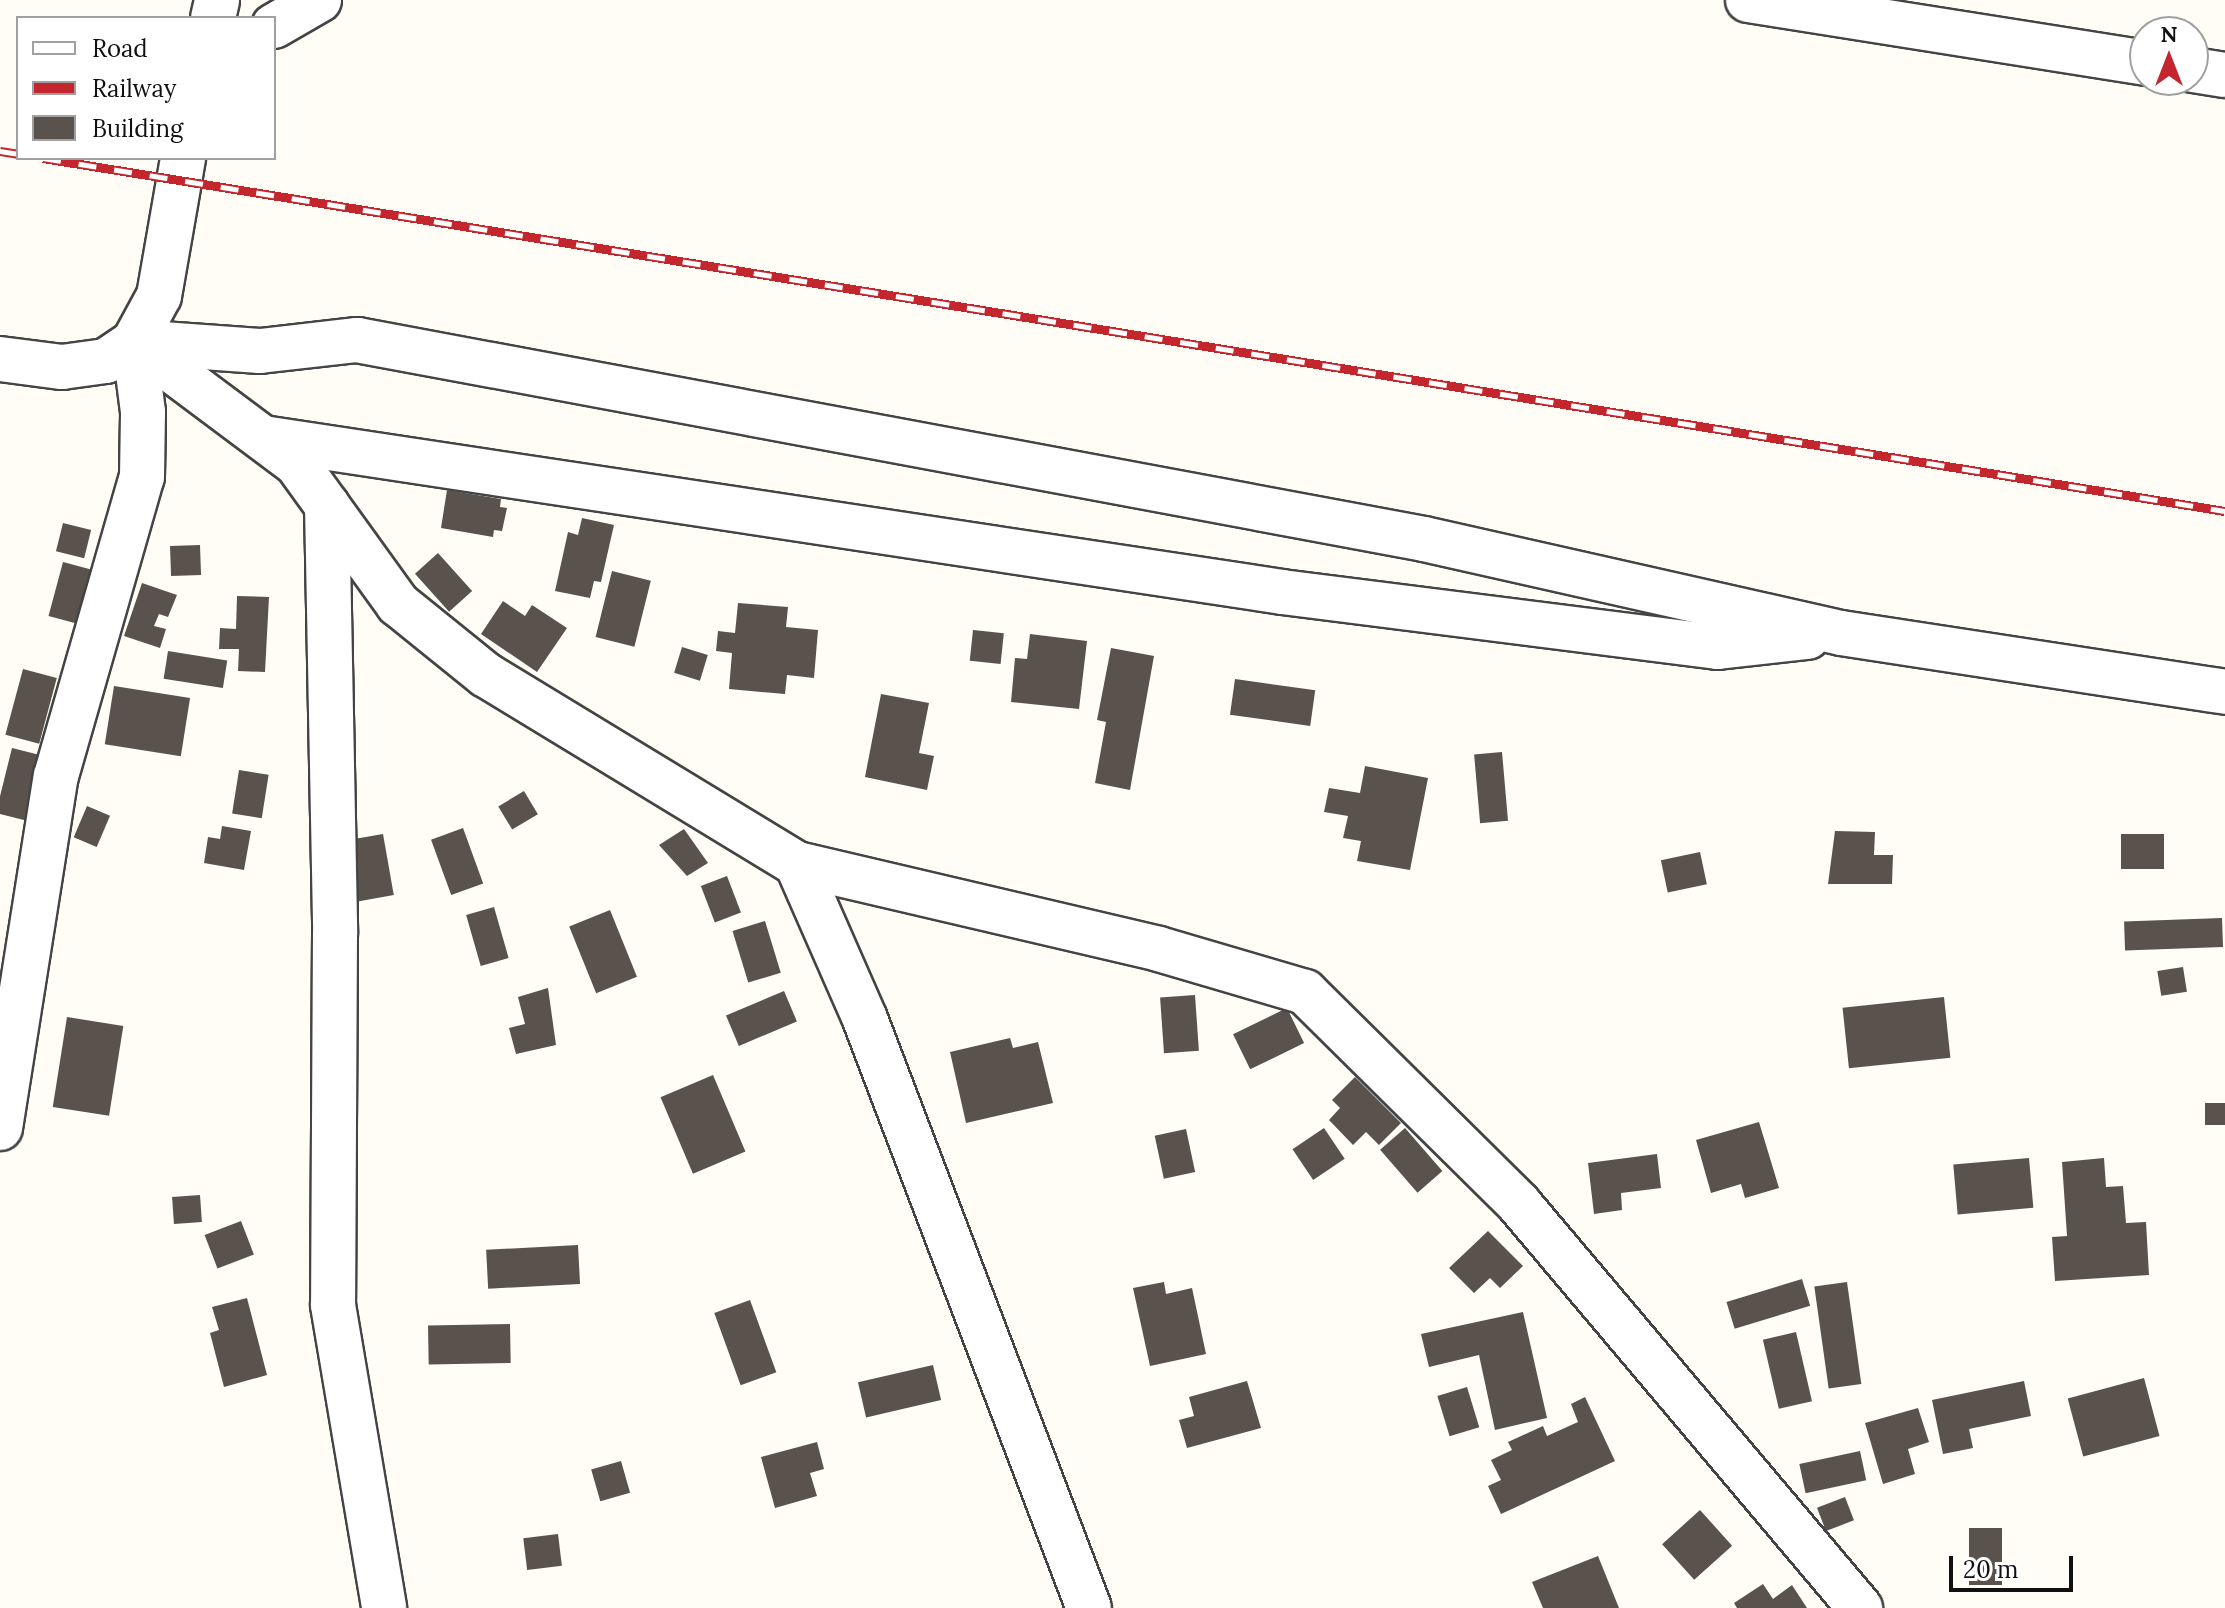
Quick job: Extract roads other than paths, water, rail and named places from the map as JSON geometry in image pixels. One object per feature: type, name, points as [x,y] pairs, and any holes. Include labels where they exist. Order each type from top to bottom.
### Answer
[{"type":"street","points":[[276,25],[319,0]]},
{"type":"street","points":[[1748,0],[1852,9],[2129,60]]},
{"type":"street","points":[[0,359],[62,367],[106,361],[134,342],[159,296],[183,160]]},
{"type":"street","points":[[134,342],[260,351],[357,340],[1424,539],[1841,633],[2225,692]]},
{"type":"street","points":[[134,342],[297,464],[398,604],[486,675],[797,864],[1159,949],[1305,992],[1519,1204],[1860,1608]]},
{"type":"street","points":[[0,1128],[56,776],[142,477],[143,412],[134,342]]},
{"type":"street","points":[[262,437],[1251,588],[1718,647],[1841,633]]},
{"type":"street","points":[[327,505],[335,934],[333,1305],[384,1608]]},
{"type":"street","points":[[1518,621],[1570,572]]},
{"type":"street","points":[[797,864],[865,1019],[1089,1608]]},
{"type":"railway","points":[[0,151],[16,154]]},
{"type":"railway","points":[[55,160],[2225,511]]}]
